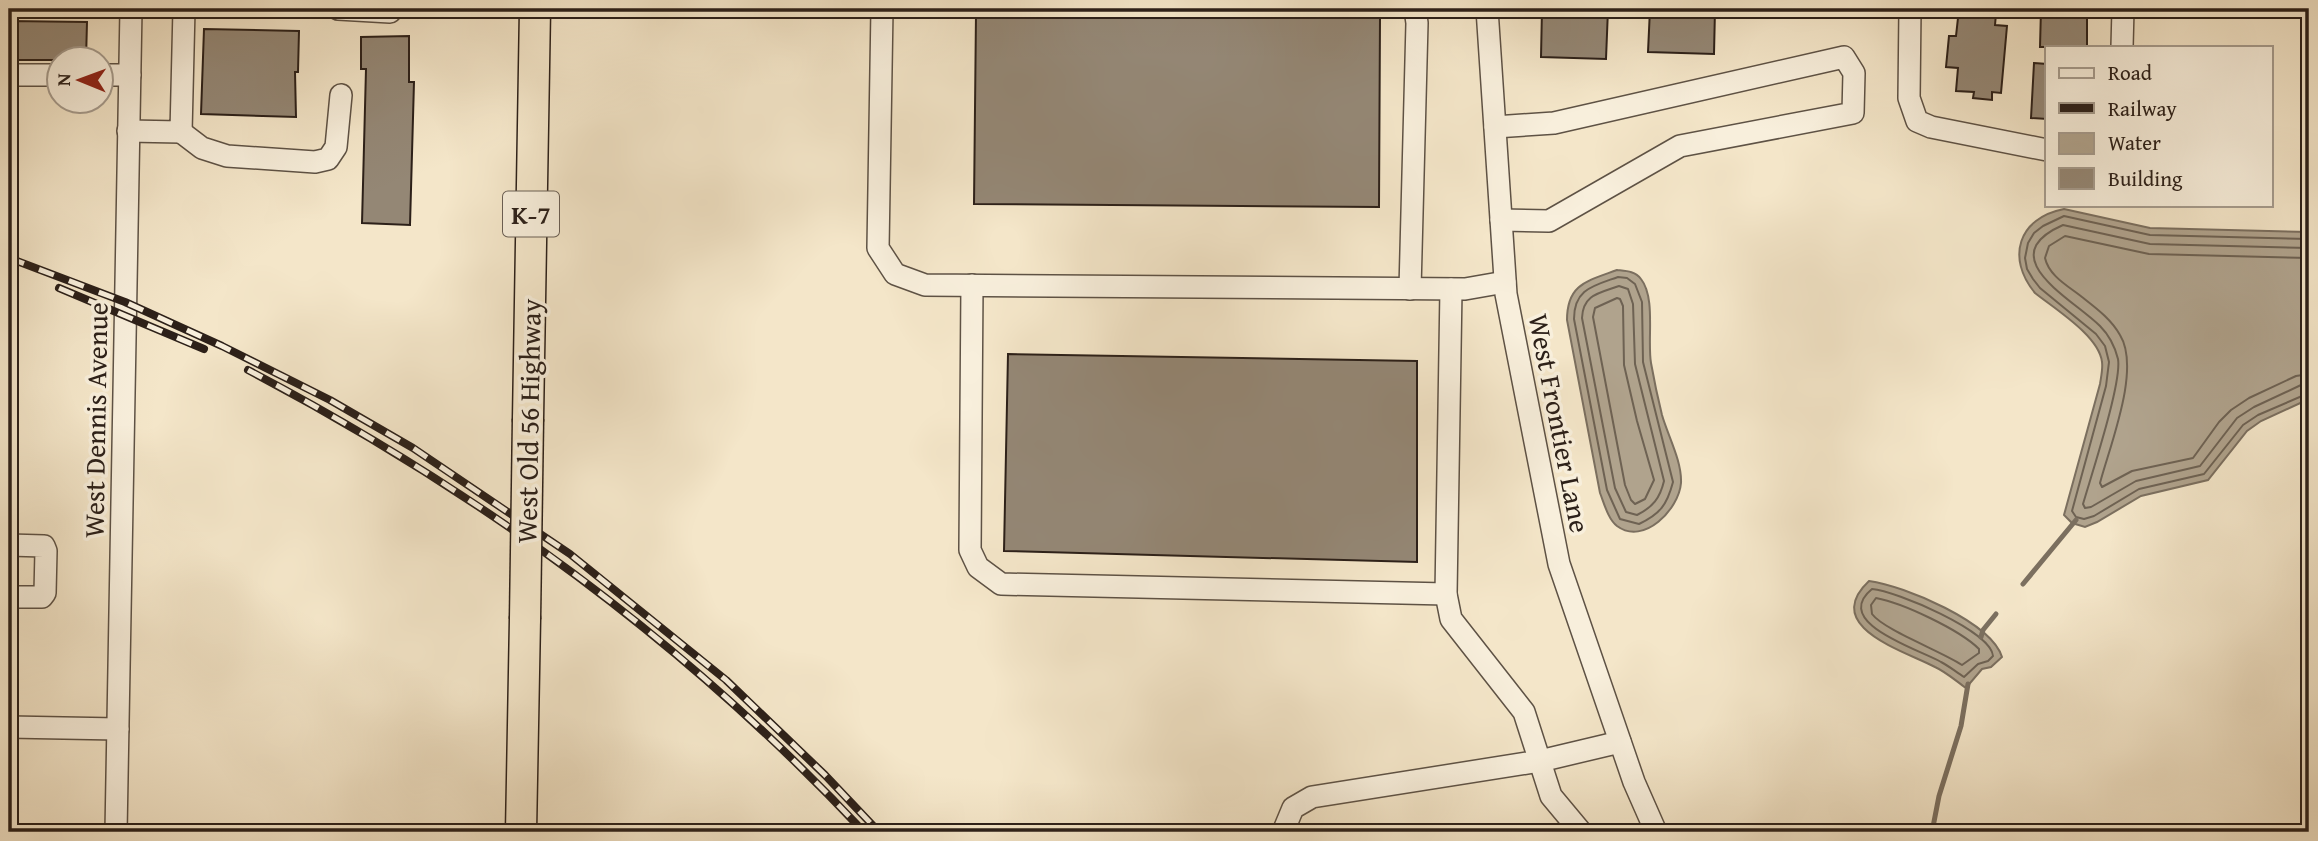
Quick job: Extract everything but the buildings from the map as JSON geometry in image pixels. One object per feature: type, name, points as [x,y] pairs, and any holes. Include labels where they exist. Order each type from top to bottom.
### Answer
[{"type":"highway","name":"West Old 56 Highway","points":[[521,832],[534,9]]},
{"type":"street","name":"West Dennis Avenue","points":[[116,832],[131,9]]},
{"type":"street","points":[[181,132],[184,9]]},
{"type":"street","points":[[338,9],[390,12]]},
{"type":"street","points":[[882,9],[878,248],[895,274],[925,285],[1465,289],[1505,282]]},
{"type":"street","points":[[1410,289],[1415,9]]},
{"type":"street","name":"West Frontier Lane","points":[[1487,9],[1505,282],[1559,564],[1634,782],[1656,832]]},
{"type":"street","points":[[1910,9],[1909,98],[1917,121],[1931,127],[2045,150]]},
{"type":"street","points":[[2122,46],[2123,9]]},
{"type":"street","points":[[1495,127],[1554,123],[1844,57],[1854,74],[1853,113],[1680,146],[1549,221],[1501,220]]},
{"type":"street","points":[[9,75],[46,75]]},
{"type":"street","points":[[116,75],[130,75]]},
{"type":"street","points":[[128,131],[181,132],[202,148],[227,156],[315,162],[328,159],[336,147],[341,95]]},
{"type":"street","points":[[972,285],[970,550],[978,567],[1001,584],[1446,594]]},
{"type":"street","points":[[1451,289],[1446,594],[1451,619],[1524,712],[1551,796],[1581,832]]},
{"type":"street","points":[[9,545],[44,546],[46,551],[45,593],[42,597],[9,597]]},
{"type":"street","points":[[9,727],[118,729]]},
{"type":"street","points":[[1283,832],[1293,808],[1312,797],[1540,761],[1620,742]]},
{"type":"water","points":[[2064,209],[2150,228],[2309,232],[2309,399],[2261,421],[2247,431],[2208,480],[2141,496],[2085,527],[2072,523],[2064,515],[2100,384],[2102,362],[2099,352],[2085,333],[2035,293],[2026,280],[2019,253],[2021,241],[2036,221]]},
{"type":"water","points":[[1617,270],[1636,274],[1646,287],[1650,308],[1652,369],[1662,415],[1681,475],[1679,493],[1667,513],[1649,528],[1638,531],[1627,531],[1614,523],[1600,493],[1567,320],[1568,308],[1575,291],[1588,281]]},
{"type":"water","points":[[1869,581],[1924,598],[1965,619],[1995,644],[2002,657],[1991,667],[1982,669],[1966,688],[1939,669],[1888,645],[1860,624],[1854,612],[1857,597]]},
{"type":"waterway","points":[[2023,584],[2076,520]]},
{"type":"waterway","points":[[1981,637],[1983,630],[1996,614]]},
{"type":"waterway","points":[[1932,832],[1939,796],[1961,726],[1968,684]]},
{"type":"railway","points":[[9,258],[125,302],[222,346],[330,400],[413,448],[570,554],[726,680],[825,775],[879,832]]},
{"type":"railway","points":[[59,288],[204,349]]},
{"type":"railway","points":[[248,370],[417,467],[576,575],[652,634],[725,697],[796,763],[864,832]]}]
